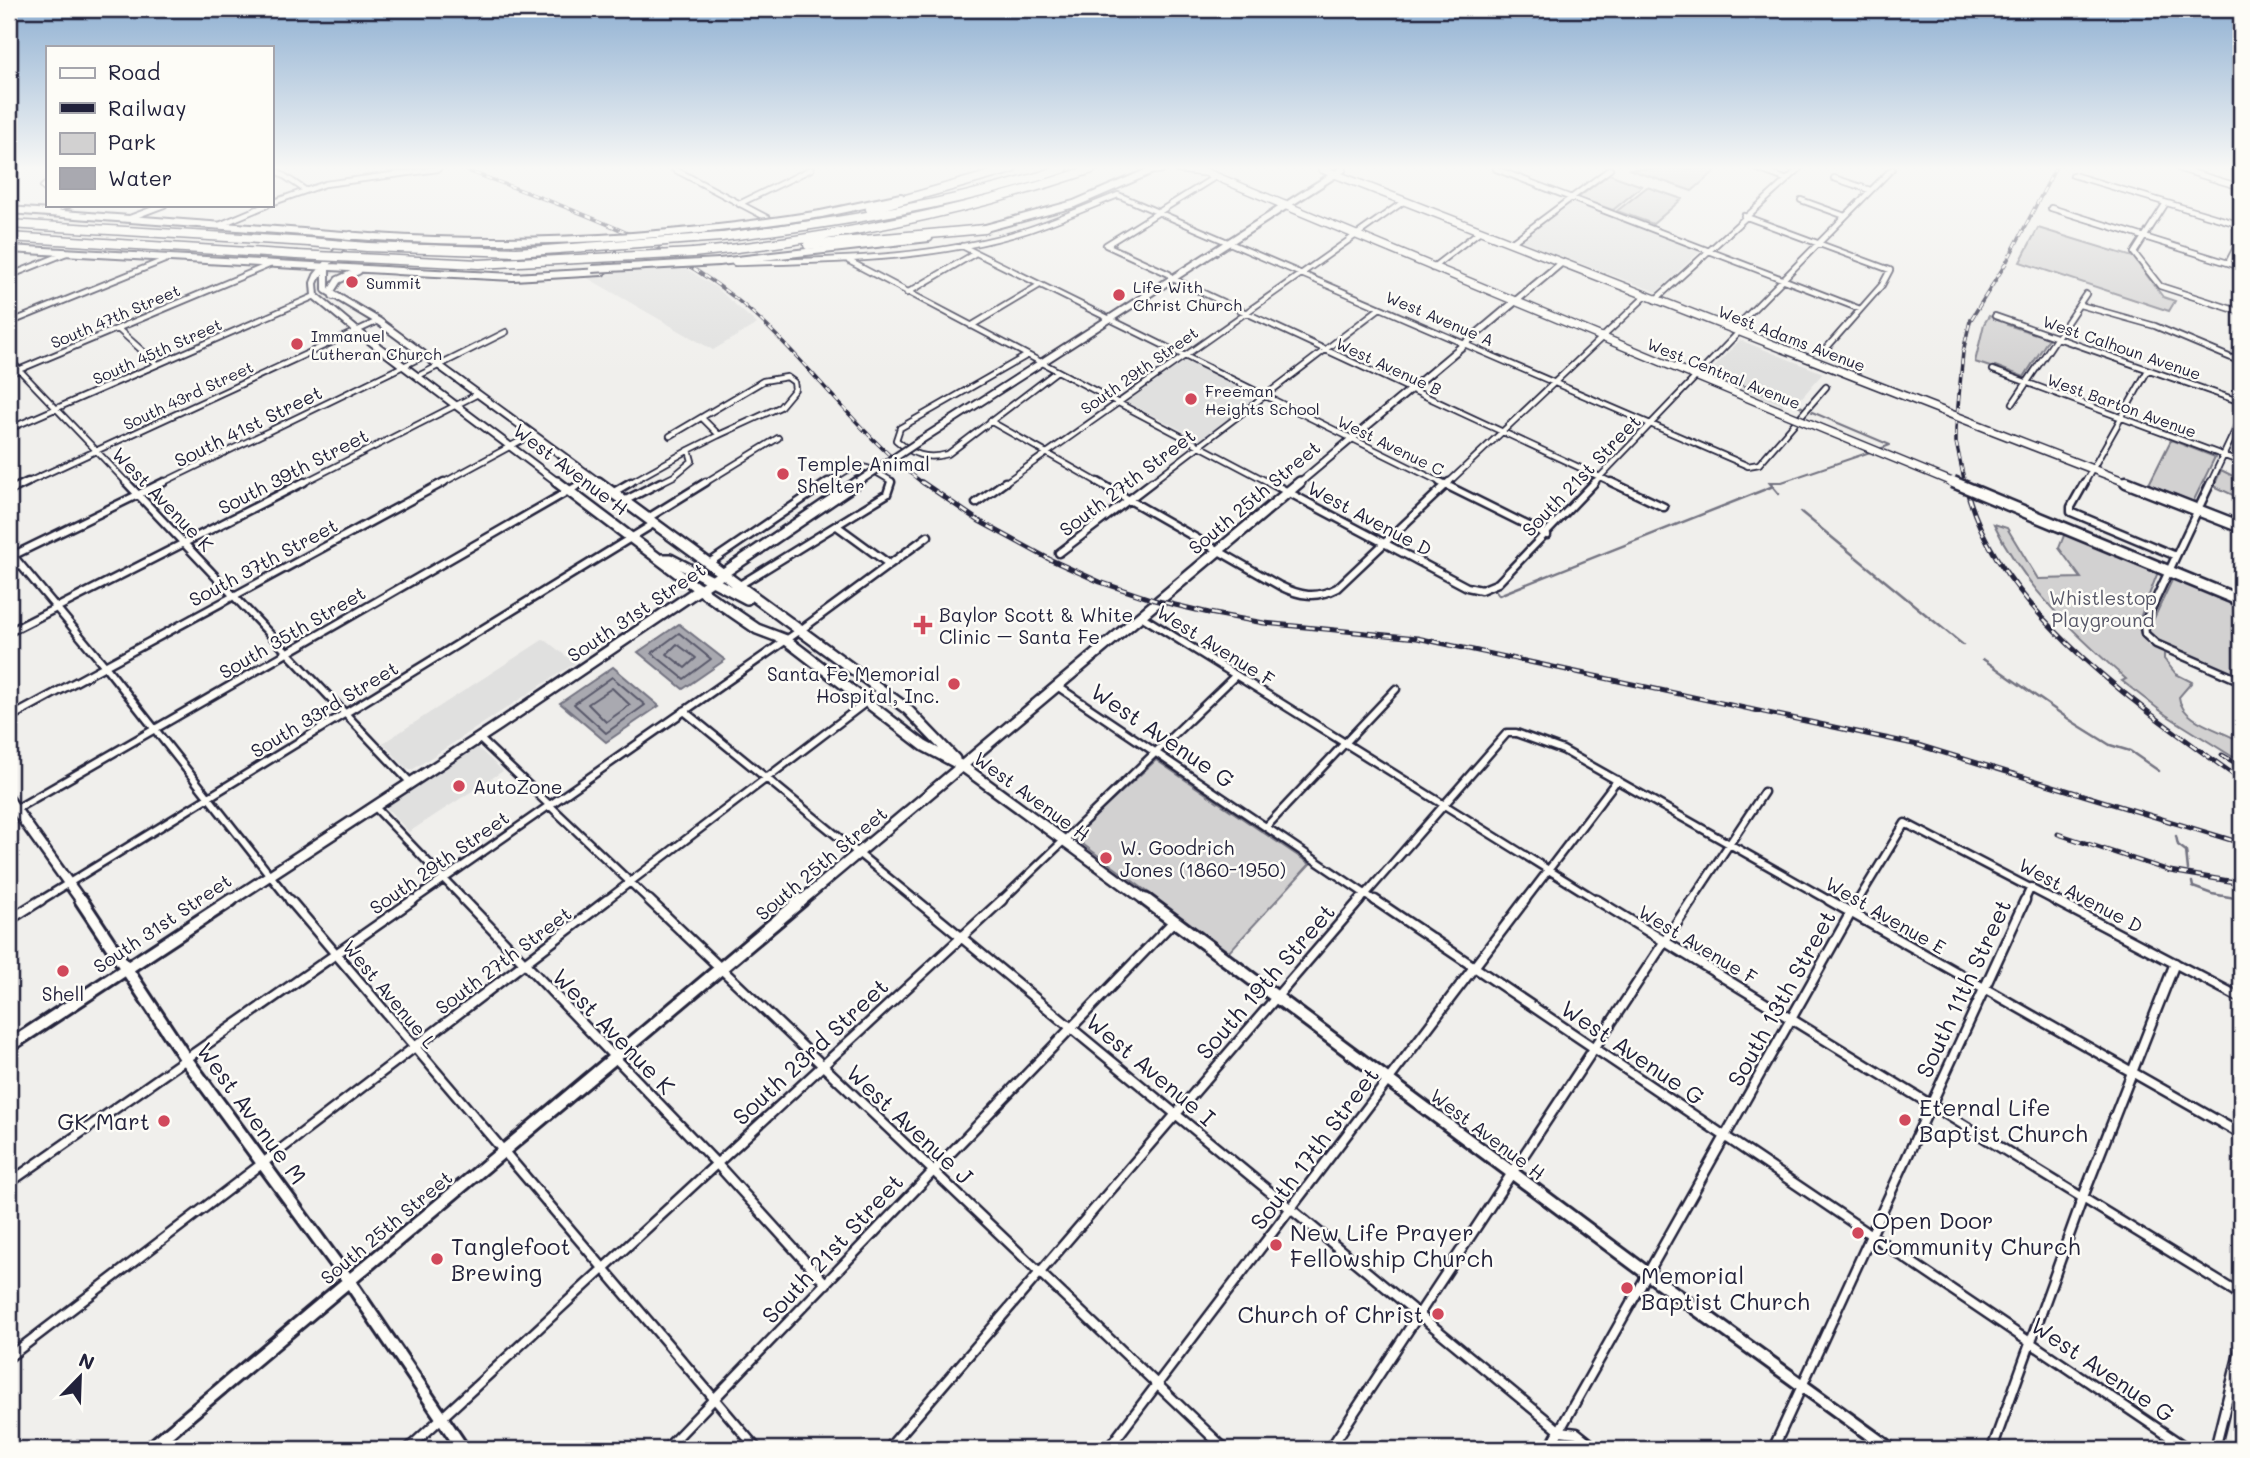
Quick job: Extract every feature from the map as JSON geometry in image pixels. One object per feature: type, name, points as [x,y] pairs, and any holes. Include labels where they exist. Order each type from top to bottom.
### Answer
[{"type":"highway","points":[[10,237],[479,264],[693,253],[887,237]]},
{"type":"highway","points":[[226,237],[421,250],[517,251],[625,246],[721,237]]},
{"type":"highway","points":[[693,253],[808,237]]},
{"type":"main road","points":[[314,280],[349,237]]},
{"type":"main road","points":[[376,237],[497,244],[635,237]]},
{"type":"main road","points":[[377,237],[524,237]]},
{"type":"main road","points":[[397,271],[513,277],[602,272],[612,261],[613,254],[608,242],[599,237]]},
{"type":"main road","points":[[9,249],[282,266],[476,273],[719,262],[920,237]]},
{"type":"main road","name":"South 31st Street","points":[[9,1046],[267,874],[478,738],[858,482],[1234,237]]},
{"type":"main road","name":"West Central Avenue","points":[[1357,237],[2241,600]]},
{"type":"main road","name":"West Adams Avenue","points":[[1496,237],[2241,527]]},
{"type":"main road","name":"South 25th Street","points":[[149,1449],[1561,263]]},
{"type":"main road","points":[[282,266],[307,270],[314,280],[315,296]]},
{"type":"main road","points":[[326,268],[326,290],[333,296]]},
{"type":"main road","points":[[333,296],[333,286],[338,280],[367,270]]},
{"type":"main road","name":"West Avenue H","points":[[315,296],[357,331],[700,590],[757,629],[786,640],[924,746],[962,766],[1066,841],[1511,1173],[1890,1449]]},
{"type":"main road","name":"West Avenue H","points":[[333,296],[378,321],[738,586],[802,629],[882,690],[922,725],[962,766]]},
{"type":"main road","points":[[660,558],[670,559],[769,607]]},
{"type":"main road","name":"West Avenue M","points":[[11,807],[69,883],[186,1059],[349,1281],[440,1419],[463,1449]]},
{"type":"street","name":"West Avenue A","points":[[962,246],[998,237]]},
{"type":"street","name":"West Avenue B","points":[[1119,237],[1106,245],[1245,313],[1664,507]]},
{"type":"street","name":"West Avenue A","points":[[1219,237],[1651,425],[1752,466],[1759,464],[1826,387]]},
{"type":"street","name":"South 29th Street","points":[[976,503],[1353,237]]},
{"type":"street","points":[[1432,268],[1472,237]]},
{"type":"street","points":[[1511,243],[1519,237]]},
{"type":"street","points":[[1671,237],[1860,309]]},
{"type":"street","points":[[990,421],[1289,591],[1314,598],[1325,596],[1337,588],[1554,382],[1722,237]]},
{"type":"street","points":[[1801,237],[1890,270],[1882,285],[1823,352]]},
{"type":"street","name":"South 21st Street","points":[[1484,590],[1498,583],[1547,535],[1697,377],[1781,280],[1823,237]]},
{"type":"street","points":[[2144,237],[2241,267]]},
{"type":"street","points":[[2144,237],[2134,253],[2160,286],[2241,313]]},
{"type":"street","points":[[2228,263],[2241,238]]},
{"type":"street","points":[[719,262],[847,260],[903,256],[962,246]]},
{"type":"street","name":"West Avenue C","points":[[962,246],[1038,286],[1547,535]]},
{"type":"street","points":[[9,276],[71,252]]},
{"type":"street","points":[[907,293],[974,254]]},
{"type":"street","points":[[9,323],[169,258]]},
{"type":"street","points":[[847,260],[1026,355]]},
{"type":"street","name":"South 47th Street","points":[[9,374],[269,265]]},
{"type":"street","points":[[971,326],[1038,286]]},
{"type":"street","points":[[2013,403],[2086,294]]},
{"type":"street","name":"South 45th Street","points":[[9,429],[315,296]]},
{"type":"street","points":[[2080,305],[2155,326],[2241,362]]},
{"type":"street","name":"South 27th Street","points":[[1059,553],[1380,308]]},
{"type":"street","name":"West Calhoun Avenue","points":[[1995,316],[2241,402]]},
{"type":"street","name":"South 43rd Street","points":[[9,491],[378,321]]},
{"type":"street","points":[[118,328],[157,365]]},
{"type":"street","points":[[418,376],[506,332]]},
{"type":"street","points":[[1026,355],[900,428],[895,440],[911,455],[934,458],[948,454],[1057,371]]},
{"type":"street","name":"West Avenue D","points":[[1026,355],[1466,587],[1484,590]]},
{"type":"street","name":"South 41st Street","points":[[10,555],[424,356]]},
{"type":"street","name":"West Avenue K","points":[[9,359],[410,782]]},
{"type":"street","name":"West Barton Avenue","points":[[1993,370],[2241,462]]},
{"type":"street","points":[[2148,370],[2071,507],[2071,512],[2176,556]]},
{"type":"street","points":[[612,493],[689,450],[780,407],[795,389],[794,382],[787,377],[763,381],[703,419],[670,436]]},
{"type":"street","name":"South 39th Street","points":[[9,632],[478,394]]},
{"type":"street","points":[[2241,418],[2144,624],[2146,634],[2151,640],[2241,681]]},
{"type":"street","points":[[703,419],[719,435]]},
{"type":"street","name":"South 37th Street","points":[[9,718],[533,434]]},
{"type":"street","name":"South 33rd Street","points":[[9,920],[633,537],[651,520],[778,438]]},
{"type":"street","points":[[624,501],[674,476],[692,461],[689,450]]},
{"type":"street","points":[[709,563],[851,467],[867,466],[891,481],[887,494],[738,586]]},
{"type":"street","name":"South 35th Street","points":[[11,807],[154,730],[591,478]]},
{"type":"street","points":[[837,526],[889,564]]},
{"type":"street","name":"South 29th Street","points":[[9,1183],[802,629],[928,536]]},
{"type":"street","name":"West Avenue L","points":[[10,555],[105,666],[267,874],[757,1449]]},
{"type":"street","name":"West Avenue F","points":[[1141,616],[1664,942],[2241,1295]]},
{"type":"street","name":"South 23rd Street","points":[[408,1449],[1066,841],[1235,676]]},
{"type":"street","name":"West Avenue G","points":[[1057,686],[2188,1449]]},
{"type":"street","name":"South 27th Street","points":[[9,1357],[882,690]]},
{"type":"street","points":[[1266,827],[1396,690]]},
{"type":"street","name":"West Avenue I","points":[[684,711],[962,935],[1175,1115],[1560,1431],[1577,1433],[1597,1449]]},
{"type":"street","name":"South 19th Street","points":[[888,1449],[1443,804],[1507,733],[1511,733]]},
{"type":"street","name":"West Avenue E","points":[[1511,733],[1563,750],[2241,1133]]},
{"type":"street","name":"West Avenue J","points":[[478,738],[1225,1449]]},
{"type":"street","name":"South 17th Street","points":[[1108,1449],[1476,969],[1617,780]]},
{"type":"street","points":[[1330,1449],[1764,792]]},
{"type":"street","name":"West Avenue K","points":[[374,806],[716,1164],[826,1284]]},
{"type":"street","name":"West Avenue D","points":[[1905,823],[2241,998]]},
{"type":"street","name":"South 13th Street","points":[[1549,1449],[1793,1019],[1850,913],[1905,823]]},
{"type":"street","name":"South 11th Street","points":[[1773,1449],[2031,887]]},
{"type":"street","name":"South 21st Street","points":[[666,1449],[1173,922]]},
{"type":"street","points":[[1992,1449],[2082,1197],[2175,963]]},
{"type":"street","points":[[2215,1449],[2241,1345]]},
{"type":"shaded area","points":[[1525,237],[1670,237],[1702,249],[1657,292],[1520,241]]},
{"type":"shaded area","points":[[684,267],[718,289],[757,324],[713,350],[584,276]]},
{"type":"shaded area","points":[[1740,340],[1823,373],[1798,402],[1788,398],[1782,405],[1707,375]]},
{"type":"shaded area","name":"Freeman Heights School","points":[[1182,360],[1258,395],[1201,440],[1126,402],[1125,400]]},
{"type":"shaded area","points":[[544,639],[575,663],[412,770],[407,769],[383,743]]},
{"type":"shaded area","points":[[477,747],[503,771],[409,832],[386,807]]},
{"type":"green space","points":[[2033,237],[2068,237],[2133,257],[2163,297],[2175,301],[2169,311],[2020,262]]},
{"type":"green space","points":[[1989,316],[2008,323],[2007,325],[2049,338],[2024,377],[1975,362],[1984,324]]},
{"type":"green space","points":[[2171,440],[2215,457],[2193,502],[2149,484]]},
{"type":"green space","points":[[2221,470],[2241,480],[2241,499],[2214,486]]},
{"type":"green space","name":"Whistlestop Playground","points":[[1994,524],[2007,528],[2038,579],[2081,578],[2059,548],[2065,533],[2158,572],[2138,623],[2141,633],[2164,651],[2164,659],[2176,674],[2192,682],[2179,697],[2187,713],[2241,742],[2241,762],[2166,715],[2122,681],[2126,679],[2069,626],[2035,589],[2006,547]]},
{"type":"green space","points":[[2173,578],[2241,606],[2241,678],[2160,642],[2148,631]]},
{"type":"green space","points":[[1156,760],[1310,864],[1229,952],[1073,837]]},
{"type":"water","points":[[679,624],[725,660],[683,689],[638,652]]},
{"type":"water","points":[[613,667],[659,706],[606,742],[560,703]]},
{"type":"waterway","points":[[1715,377],[1787,399],[1802,407]]},
{"type":"waterway","points":[[1812,412],[1890,445],[1877,450]]},
{"type":"waterway","points":[[1769,482],[1782,482],[1870,452]]},
{"type":"waterway","points":[[1769,482],[1779,494]]},
{"type":"waterway","points":[[1495,590],[1499,595],[1771,487]]},
{"type":"waterway","points":[[1801,512],[1963,645]]},
{"type":"waterway","points":[[1983,659],[2073,722],[2110,745],[2130,751],[2159,771]]},
{"type":"waterway","points":[[2176,836],[2178,845],[2186,851],[2188,870]]},
{"type":"waterway","points":[[2192,882],[2193,887],[2212,894],[2241,899]]},
{"type":"railway","points":[[635,237],[672,256],[735,298],[784,343],[874,440],[924,484]]},
{"type":"railway","points":[[1965,484],[1956,442],[1963,352],[1970,321],[2020,237]]},
{"type":"railway","points":[[922,482],[979,521],[1049,559],[1100,582],[1154,600],[1264,623],[1417,638],[1918,745],[2241,843]]},
{"type":"railway","points":[[1965,482],[1980,528],[2005,571],[2038,613],[2076,652],[2118,688],[2241,780]]},
{"type":"railway","points":[[2222,755],[2241,766]]},
{"type":"railway","points":[[2058,834],[2170,871],[2241,883]]},
{"type":"place","name":"Summit","points":[[352,282]]},
{"type":"place","name":"Life With Christ Church","points":[[1119,295]]},
{"type":"place","name":"Immanuel Lutheran Church","points":[[297,344]]},
{"type":"place","name":"Freeman Heights School","points":[[1191,399]]},
{"type":"place","name":"Temple Animal Shelter","points":[[783,474]]},
{"type":"place","name":"Baylor Scott & White Clinic – Santa Fe","points":[[923,625]]},
{"type":"place","name":"Santa Fe Memorial Hospital, Inc.","points":[[954,684]]},
{"type":"place","name":"AutoZone","points":[[459,786]]},
{"type":"place","name":"W. Goodrich Jones (1860-1950)","points":[[1106,858]]},
{"type":"place","name":"Shell","points":[[63,971]]},
{"type":"place","name":"Eternal Life Baptist Church","points":[[1905,1120]]},
{"type":"place","name":"GK Mart","points":[[164,1121]]},
{"type":"place","name":"Open Door Community Church","points":[[1858,1233]]},
{"type":"place","name":"New Life Prayer Fellowship Church","points":[[1276,1245]]},
{"type":"place","name":"Tanglefoot Brewing","points":[[437,1259]]},
{"type":"place","name":"Memorial Baptist Church","points":[[1627,1288]]},
{"type":"place","name":"Church of Christ","points":[[1438,1314]]}]
